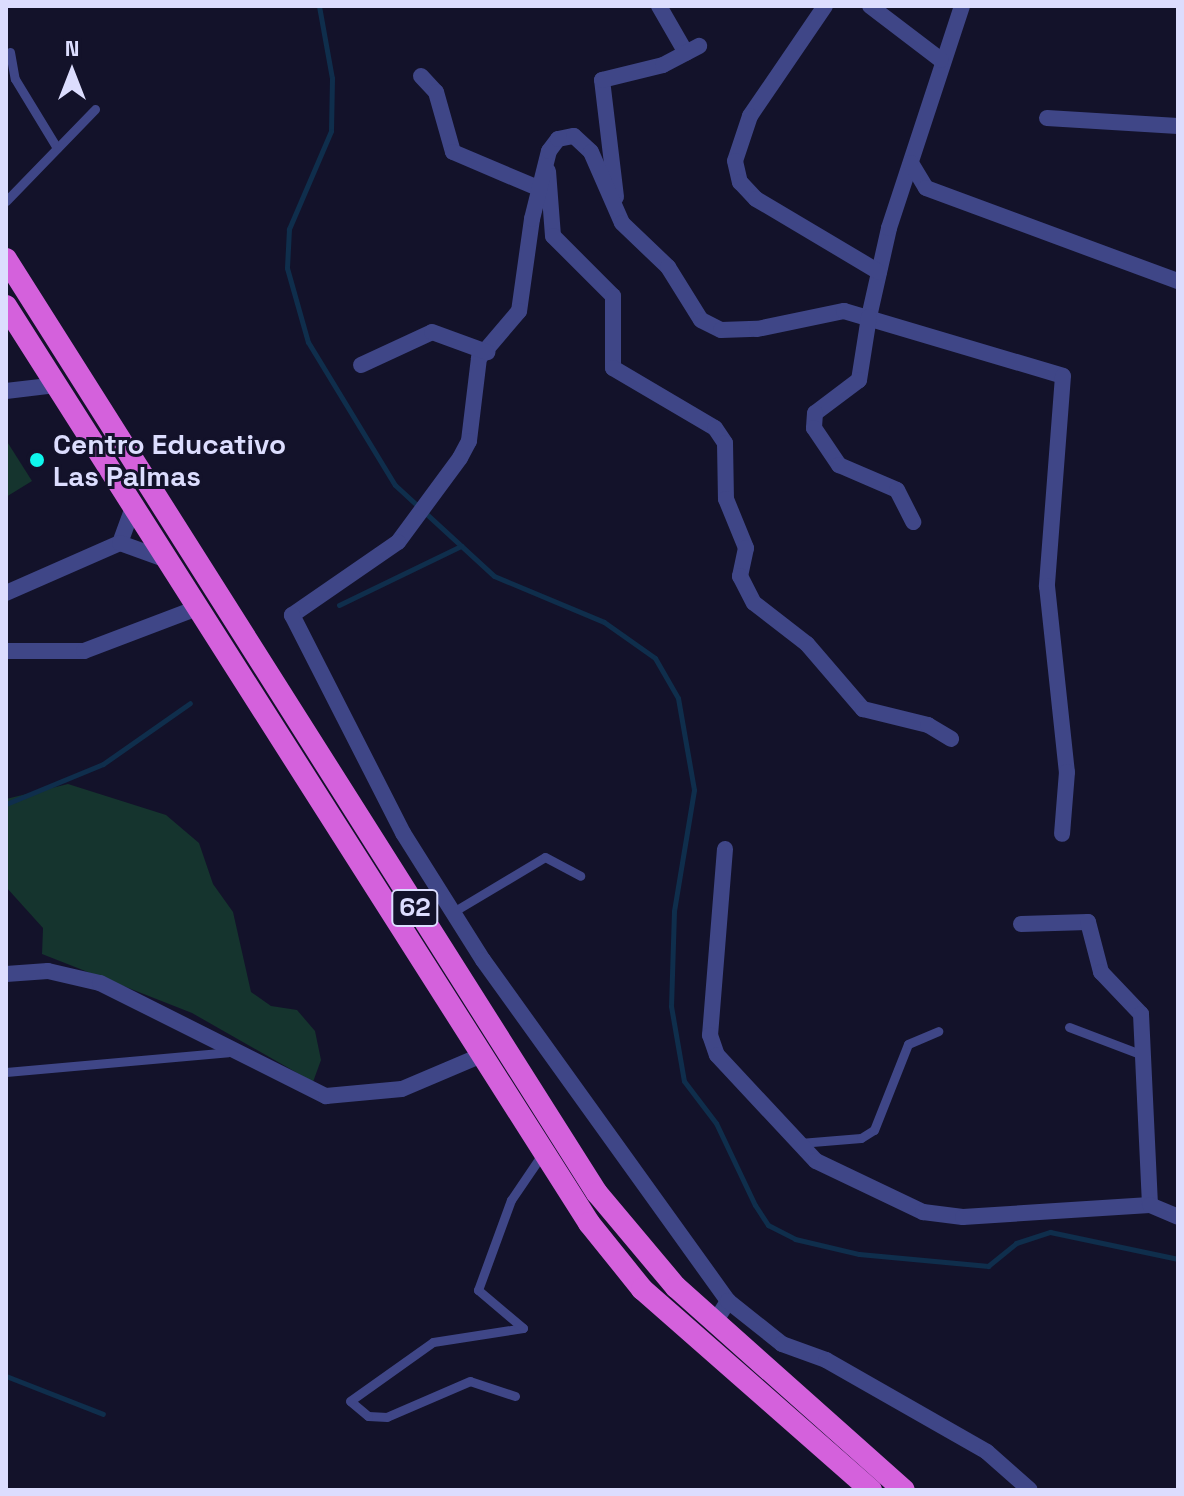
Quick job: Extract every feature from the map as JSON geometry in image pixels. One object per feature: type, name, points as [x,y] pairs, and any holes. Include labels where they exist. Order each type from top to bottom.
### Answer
[{"type":"highway","name":"62","points":[[6,259],[558,1138],[633,1238],[715,1322],[904,1490]]},
{"type":"highway","name":"62","points":[[6,306],[543,1153],[642,1289],[871,1490]]},
{"type":"street","points":[[617,213],[616,161],[600,85],[692,49],[659,6]]},
{"type":"street","points":[[825,6],[750,116],[735,161],[740,182],[756,199],[879,272]]},
{"type":"street","points":[[870,6],[941,60]]},
{"type":"street","points":[[913,522],[897,490],[839,465],[814,428],[815,413],[859,380],[879,272],[941,60],[962,6]]},
{"type":"street","points":[[421,76],[436,92],[453,152],[538,188]]},
{"type":"street","points":[[1047,118],[1178,126]]},
{"type":"street","points":[[1030,1490],[987,1452],[826,1360],[782,1344],[728,1301],[453,912],[403,833],[292,615],[398,542],[460,458],[469,441],[479,358],[519,311],[538,188],[558,139],[574,136],[591,152],[617,213],[668,267],[701,320],[721,330],[844,311],[869,317],[914,337],[1063,376],[1047,586],[1067,772],[1062,834]]},
{"type":"street","points":[[547,161],[553,236],[613,296],[613,368],[715,428],[725,443],[726,499],[745,540],[740,576],[754,603],[807,644],[863,709],[951,739]]},
{"type":"street","points":[[911,163],[926,188],[1178,281]]},
{"type":"street","points":[[361,365],[432,332],[487,352]]},
{"type":"street","points":[[6,391],[56,385]]},
{"type":"street","points":[[120,543],[133,507]]},
{"type":"street","points":[[6,593],[120,543],[167,560]]},
{"type":"street","points":[[6,651],[84,651],[197,608]]},
{"type":"street","points":[[725,849],[710,1035],[717,1055],[816,1161],[923,1212],[1009,1217],[1150,1205],[1178,1217]]},
{"type":"street","points":[[1021,924],[1091,925],[1101,972],[1141,1014],[1140,1054],[1150,1205]]},
{"type":"street","points":[[6,974],[48,971],[100,983],[228,1052],[309,1090],[349,1098],[402,1089],[482,1055]]},
{"type":"street","points":[[715,1322],[728,1301]]},
{"type":"lane","points":[[10,52],[15,79],[57,148]]},
{"type":"lane","points":[[6,201],[95,109]]},
{"type":"lane","points":[[453,912],[545,857],[580,876]]},
{"type":"lane","points":[[1069,1027],[1140,1054]]},
{"type":"lane","points":[[800,1143],[861,1138],[874,1130],[908,1044],[938,1031]]},
{"type":"lane","points":[[6,1072],[228,1052]]},
{"type":"lane","points":[[515,1396],[470,1381],[387,1417],[368,1416],[350,1401],[433,1342],[523,1328],[478,1290],[511,1200],[543,1153]]},
{"type":"green space","points":[[6,440],[32,481],[6,497]]},
{"type":"green space","points":[[68,784],[166,815],[199,843],[213,884],[233,912],[251,992],[271,1006],[297,1010],[315,1031],[321,1060],[313,1082],[192,1013],[42,954],[43,928],[6,887],[6,799]]},
{"type":"waterway","points":[[319,6],[332,78],[331,131],[289,229],[287,268],[308,342],[395,485],[494,576],[604,622],[655,658],[678,698],[694,790],[674,911],[671,1006],[684,1081],[716,1123],[755,1205],[768,1225],[795,1239],[859,1254],[988,1266],[1016,1243],[1050,1232],[1178,1259]]},
{"type":"waterway","points":[[339,605],[461,546]]},
{"type":"waterway","points":[[6,804],[103,764],[190,703]]},
{"type":"waterway","points":[[6,1376],[103,1414]]},
{"type":"place","name":"Centro Educativo Las Palmas","points":[[37,460]]}]
